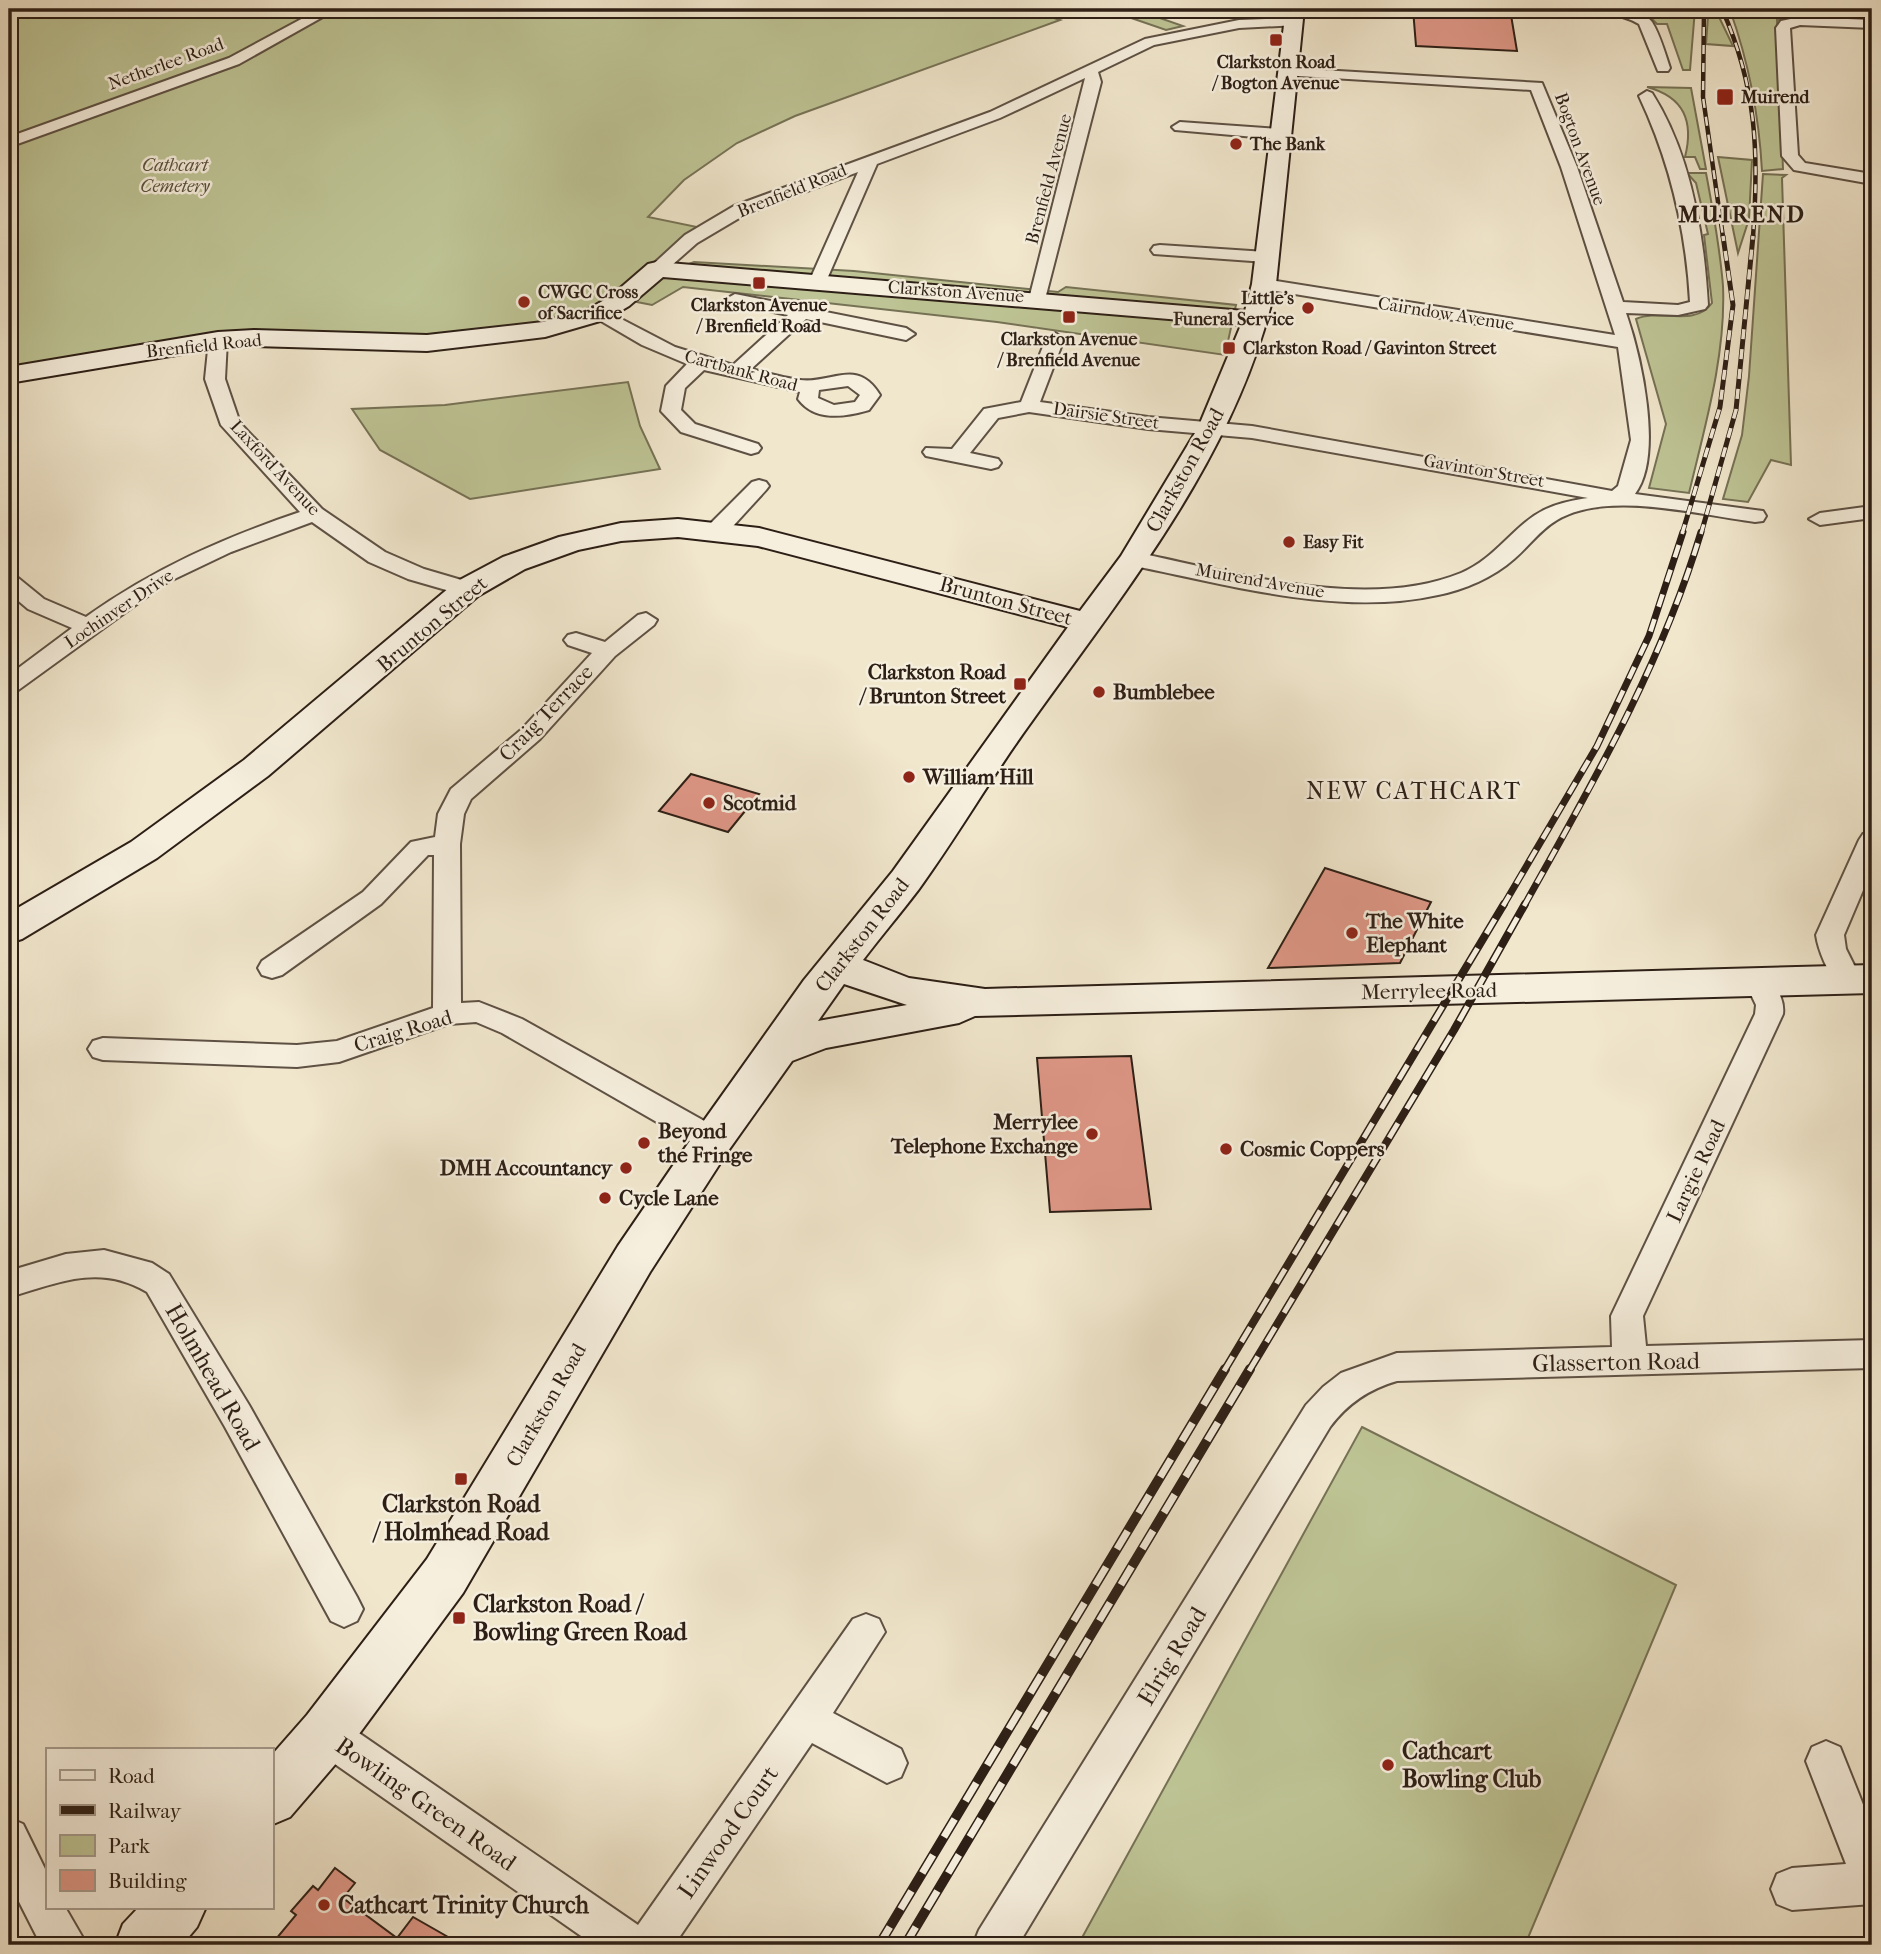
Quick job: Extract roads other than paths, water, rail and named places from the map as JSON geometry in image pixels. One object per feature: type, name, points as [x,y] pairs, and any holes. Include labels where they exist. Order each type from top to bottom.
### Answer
[{"type":"main road","points":[[1829,9],[1872,11]]},
{"type":"main road","name":"Clarkston Road","points":[[273,1796],[326,1734],[445,1576],[627,1270],[713,1140],[828,977],[906,880],[1086,621],[1134,559],[1212,428],[1256,319],[1265,271],[1294,15]]},
{"type":"main road","name":"Clarkston Avenue","points":[[657,269],[1256,319]]},
{"type":"main road","name":"Brenfield Road","points":[[9,375],[218,340],[254,338],[427,343],[545,329],[598,314],[620,301],[657,269]]},
{"type":"main road","name":"Brunton Street","points":[[9,930],[144,850],[256,768],[467,589],[488,576],[541,552],[597,536],[678,528],[716,531],[811,550],[1086,621]]},
{"type":"main road","name":"Merrylee Road","points":[[828,977],[864,1007],[967,1007],[1860,979]]},
{"type":"main road","name":"Merrylee Road","points":[[778,1051],[820,1035],[967,1007]]},
{"type":"main road","points":[[144,1945],[175,1909]]},
{"type":"street","name":"Netherlee Road","points":[[9,142],[234,61],[330,9]]},
{"type":"street","points":[[1547,9],[1633,14],[1645,22],[1655,58]]},
{"type":"street","name":"Brenfield Road","points":[[657,269],[691,239],[740,210],[995,115],[1090,68],[1163,37],[1294,15]]},
{"type":"street","points":[[1872,24],[1800,21],[1786,24],[1783,28],[1790,156],[1801,167],[1872,179]]},
{"type":"street","name":"Brenfield Avenue","points":[[1038,299],[1094,82],[1090,68]]},
{"type":"street","name":"Bogton Avenue","points":[[1287,72],[1537,86],[1569,167],[1627,343]]},
{"type":"street","points":[[1614,307],[1678,310],[1699,305],[1698,257],[1692,223],[1664,132],[1648,94]]},
{"type":"street","points":[[1180,127],[1279,134]]},
{"type":"street","points":[[818,282],[871,160]]},
{"type":"street","name":"Cairndow Avenue","points":[[1160,250],[1627,343]]},
{"type":"street","points":[[735,299],[906,334]]},
{"type":"street","points":[[738,371],[803,312]]},
{"type":"street","name":"Cartbank Road","points":[[598,314],[677,355],[810,389]]},
{"type":"street","name":"Dairsie Street","points":[[1055,338],[1029,405],[1212,428]]},
{"type":"street","name":"Laxford Avenue","points":[[218,340],[215,380],[231,425],[314,514],[377,557],[416,574],[467,589]]},
{"type":"street","points":[[1615,498],[1628,489],[1641,440],[1627,343]]},
{"type":"street","points":[[700,363],[676,386],[671,411],[688,428],[751,448]]},
{"type":"street","points":[[957,456],[991,413],[1029,405]]},
{"type":"street","name":"Gavinton Street","points":[[1212,428],[1349,448],[1615,498],[1755,516]]},
{"type":"street","points":[[933,452],[991,463]]},
{"type":"street","points":[[716,531],[759,486]]},
{"type":"street","name":"Muirend Avenue","points":[[1134,559],[1308,592],[1394,594],[1467,579],[1503,558],[1551,514],[1581,503],[1615,498]]},
{"type":"street","points":[[1820,519],[1872,512]]},
{"type":"street","name":"Lochinver Drive","points":[[9,686],[138,591],[174,570],[252,535],[314,514]]},
{"type":"street","points":[[9,582],[36,604],[89,627]]},
{"type":"street","name":"Craig Terrace","points":[[447,1014],[447,844],[451,814],[460,794],[531,734],[607,651],[626,639],[646,620]]},
{"type":"street","name":"Craig Terrace","points":[[576,640],[607,651]]},
{"type":"street","points":[[1860,979],[1832,950],[1830,935],[1872,840]]},
{"type":"street","points":[[272,968],[372,898],[420,848],[447,844]]},
{"type":"street","name":"Largie Road","points":[[1630,1363],[1628,1316],[1769,1014],[1770,1005],[1759,982]]},
{"type":"street","name":"Craig Road","points":[[103,1049],[297,1056],[339,1051],[447,1014],[479,1012],[512,1026],[713,1140]]},
{"type":"street","name":"Holmhead Road","points":[[9,1284],[94,1261],[119,1263],[142,1271],[158,1283],[237,1416],[344,1609]]},
{"type":"street","name":"Glasserton Road","points":[[1361,1377],[1397,1367],[1630,1363],[1872,1354]]},
{"type":"street","name":"Elrig Road","points":[[995,1945],[1318,1416],[1333,1396],[1361,1377]]},
{"type":"street","name":"Linwood Court","points":[[649,1945],[866,1632]]},
{"type":"street","points":[[806,1719],[887,1763]]},
{"type":"street","name":"Bowling Green Road","points":[[326,1734],[630,1945]]},
{"type":"street","points":[[1792,1889],[1872,1881],[1826,1761]]},
{"type":"street","points":[[9,1838],[51,1923],[66,1945]]},
{"type":"railway","points":[[1704,9],[1703,97],[1723,237]]},
{"type":"railway","points":[[1722,9],[1742,66],[1753,121],[1756,177],[1753,237]]},
{"type":"railway","points":[[1682,534],[1720,407],[1733,305],[1723,236]]},
{"type":"railway","points":[[1701,534],[1736,410],[1753,236]]},
{"type":"railway","points":[[1503,906],[1597,746],[1649,636],[1683,532]]},
{"type":"railway","points":[[1524,906],[1623,724],[1666,630],[1701,532]]},
{"type":"railway","points":[[1224,1371],[1504,904]]},
{"type":"railway","points":[[1249,1371],[1454,1030],[1525,904]]},
{"type":"railway","points":[[879,1945],[1225,1369]]},
{"type":"railway","points":[[905,1945],[1250,1369]]},
{"type":"place","name":"Clarkston Road / Bogton Avenue","points":[[1276,40]]},
{"type":"place","name":"Muirend","points":[[1725,97]]},
{"type":"place","name":"The Bank","points":[[1236,144]]},
{"type":"place","name":"Clarkston Avenue / Brenfield Road","points":[[759,283]]},
{"type":"place","name":"CWGC Cross of Sacrifice","points":[[524,302]]},
{"type":"place","name":"Little's Funeral Service","points":[[1308,308]]},
{"type":"place","name":"Clarkston Avenue / Brenfield Avenue","points":[[1069,317]]},
{"type":"place","name":"Clarkston Road / Gavinton Street","points":[[1229,348]]},
{"type":"place","name":"Easy Fit","points":[[1289,542]]},
{"type":"place","name":"Clarkston Road / Brunton Street","points":[[1020,684]]},
{"type":"place","name":"Bumblebee","points":[[1099,692]]},
{"type":"place","name":"William Hill","points":[[909,777]]},
{"type":"place","name":"Scotmid","points":[[709,803]]},
{"type":"place","name":"The White Elephant","points":[[1352,933]]},
{"type":"place","name":"Merrylee Telephone Exchange","points":[[1092,1134]]},
{"type":"place","name":"Beyond the Fringe","points":[[644,1143]]},
{"type":"place","name":"Cosmic Coppers","points":[[1226,1149]]},
{"type":"place","name":"DMH Accountancy","points":[[626,1168]]},
{"type":"place","name":"Cycle Lane","points":[[605,1198]]},
{"type":"place","name":"Clarkston Road / Holmhead Road","points":[[461,1479]]},
{"type":"place","name":"Clarkston Road / Bowling Green Road","points":[[459,1618]]},
{"type":"place","name":"Cathcart Bowling Club","points":[[1388,1765]]},
{"type":"place","name":"Cathcart Trinity Church","points":[[324,1905]]},
{"type":"district","name":"MUIREND","points":[[1742,214]]},
{"type":"district","name":"NEW CATHCART","points":[[1414,791]]},
{"type":"park label","name":"Cathcart Cemetery","points":[[175,175]]}]
